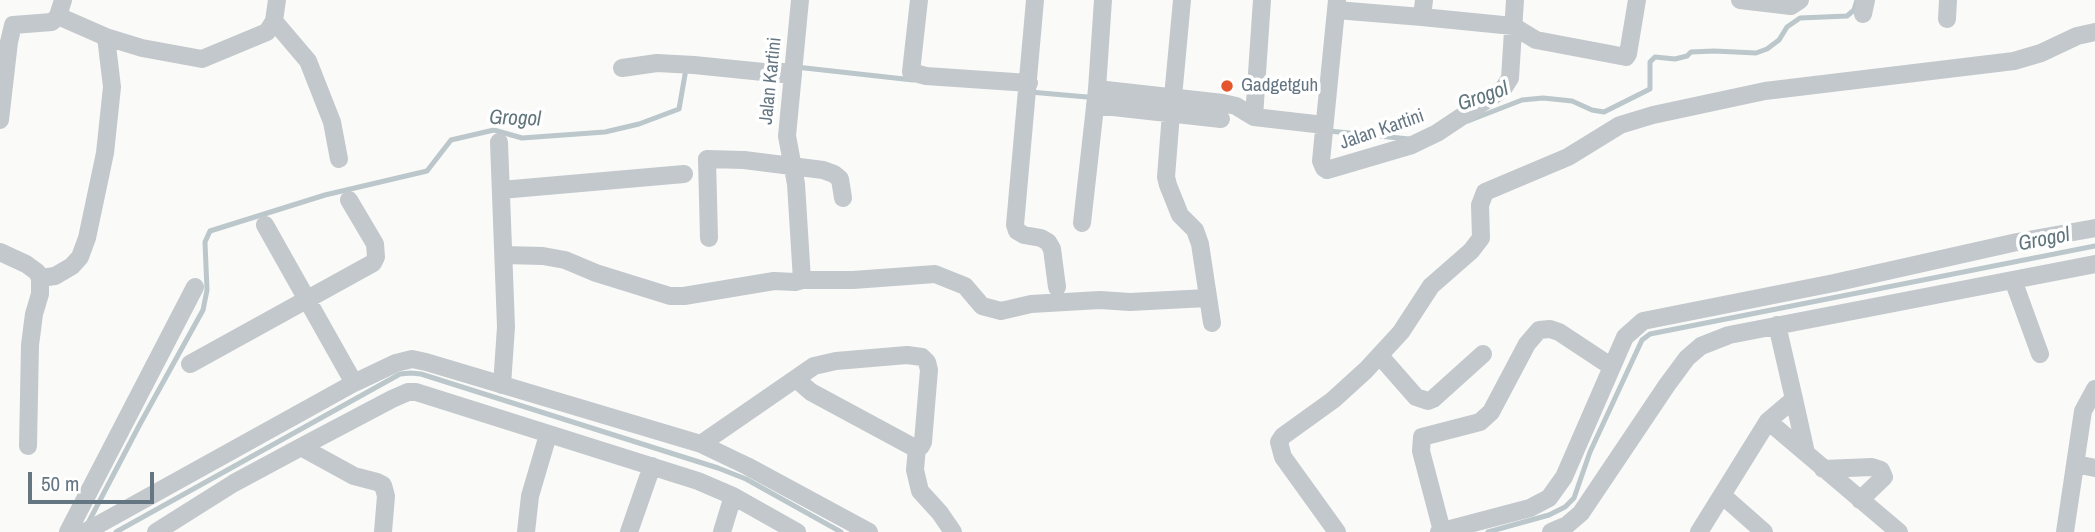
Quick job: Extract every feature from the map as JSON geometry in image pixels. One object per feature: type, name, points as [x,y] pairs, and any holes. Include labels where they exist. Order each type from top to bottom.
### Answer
[{"type":"street","points":[[0,120],[9,42],[7,22],[48,24],[55,20],[60,8],[106,37],[142,48],[202,59],[259,37],[271,28],[275,21],[277,0]]},
{"type":"street","name":"Jalan Kartini","points":[[800,0],[787,136],[796,184],[800,281]]},
{"type":"street","points":[[919,0],[911,72],[1028,90]]},
{"type":"street","points":[[1035,0],[1015,225],[1017,231],[1024,235],[1048,242],[1052,249],[1057,287]]},
{"type":"street","points":[[1082,223],[1096,97],[1103,0]]},
{"type":"street","points":[[1182,0],[1166,177],[1180,215],[1195,230],[1200,244],[1212,324]]},
{"type":"street","points":[[1254,117],[1262,0]]},
{"type":"street","name":"Jalan Kartini","points":[[1336,5],[1321,164],[1327,170],[1392,152],[1437,134],[1508,84],[1515,0]]},
{"type":"street","points":[[1336,5],[1423,9],[1513,26],[1536,40],[1626,57],[1637,0]]},
{"type":"street","points":[[1740,0],[1791,6],[1800,0]]},
{"type":"street","points":[[1947,19],[1948,0]]},
{"type":"street","points":[[275,21],[308,61],[332,122],[339,159]]},
{"type":"street","points":[[1337,532],[1283,457],[1279,442],[1293,428],[1333,400],[1380,356],[1401,332],[1431,286],[1477,244],[1482,231],[1480,205],[1485,192],[1568,157],[1620,125],[1679,108],[1765,91],[2014,61],[2041,54],[2077,36],[2095,32]]},
{"type":"street","points":[[40,278],[55,276],[72,266],[80,257],[87,238],[105,153],[111,99],[112,77],[106,37]]},
{"type":"street","points":[[622,68],[657,63],[794,68]]},
{"type":"street","points":[[1096,97],[1172,105],[1231,104],[1254,117],[1324,129]]},
{"type":"street","points":[[1172,105],[1222,119]]},
{"type":"street","points":[[499,142],[506,347],[502,384]]},
{"type":"street","points":[[709,238],[707,159],[744,159],[834,174],[840,179],[842,198]]},
{"type":"street","points":[[501,190],[684,174]]},
{"type":"street","points":[[190,364],[366,268],[376,257],[375,244],[349,200]]},
{"type":"street","points":[[265,225],[354,383]]},
{"type":"street","points":[[1612,367],[1559,332],[1539,330],[1527,344],[1491,412],[1480,422],[1422,437],[1420,444],[1441,531],[1530,508],[1549,498],[1564,477],[1612,367],[1625,337],[1634,327],[1653,318],[2095,228]]},
{"type":"street","points":[[0,252],[26,264],[37,272],[40,278],[30,345],[28,446]]},
{"type":"street","points":[[504,256],[543,256],[565,260],[596,273],[670,296],[774,281],[853,280],[935,274],[965,286],[982,306],[1000,311],[1031,304],[1207,298]]},
{"type":"street","points":[[1551,532],[1567,525],[1581,513],[1687,358],[1701,346],[1714,340],[1777,325],[2095,264]]},
{"type":"street","points":[[2013,280],[2040,354]]},
{"type":"street","points":[[68,532],[195,287]]},
{"type":"street","points":[[1777,325],[1806,453]]},
{"type":"street","points":[[1380,356],[1416,397],[1428,401],[1483,354]]},
{"type":"street","points":[[701,444],[814,366],[895,355],[922,357],[928,362],[929,370],[923,442],[917,447],[915,470],[920,491],[953,532]]},
{"type":"street","points":[[85,532],[354,383],[396,363],[412,359],[701,444],[869,532]]},
{"type":"street","points":[[796,379],[811,391],[917,447]]},
{"type":"street","points":[[2065,532],[2076,464],[2095,389]]},
{"type":"street","points":[[156,532],[234,484],[392,398],[408,392],[425,395],[698,481],[733,496],[797,532]]},
{"type":"street","points":[[1699,532],[1768,421],[1794,399]]},
{"type":"street","points":[[1768,421],[1899,532]]},
{"type":"street","points":[[526,532],[530,496],[548,435]]},
{"type":"street","points":[[301,447],[346,473],[383,485],[386,496],[383,532]]},
{"type":"street","points":[[2076,464],[2095,468]]},
{"type":"street","points":[[629,532],[652,466]]},
{"type":"street","points":[[1823,468],[1871,467],[1881,470],[1884,477],[1860,500]]},
{"type":"street","points":[[1722,495],[1764,532]]},
{"type":"street","points":[[722,532],[733,496]]},
{"type":"street","points":[[758,532],[767,516]]},
{"type":"waterway","name":"Grogol","points":[[1468,121],[1522,100],[1543,98],[1572,101],[1604,112],[1650,89],[1650,62],[1655,57],[1675,59],[1691,52],[1714,51],[1756,53],[1779,40],[1787,27],[1800,18],[1847,16],[1854,10],[1857,0]]},
{"type":"waterway","name":"Grogol","points":[[769,64],[913,80]]},
{"type":"waterway","name":"Grogol","points":[[87,525],[203,310],[207,290],[205,242],[210,231],[325,195],[427,171],[451,140],[494,130],[522,138],[605,132],[639,124],[679,109],[686,69]]},
{"type":"waterway","name":"Grogol","points":[[1030,92],[1087,97]]},
{"type":"waterway","name":"Grogol","points":[[1329,131],[1409,139]]},
{"type":"waterway","name":"Grogol","points":[[1488,532],[1549,515],[1565,507],[1574,498],[1590,452],[1642,340],[1650,334],[2095,246]]},
{"type":"waterway","name":"Grogol","points":[[116,532],[400,374],[411,373],[718,468],[746,479],[841,532]]},
{"type":"place","name":"Gadgetguh","points":[[1227,86]]}]
